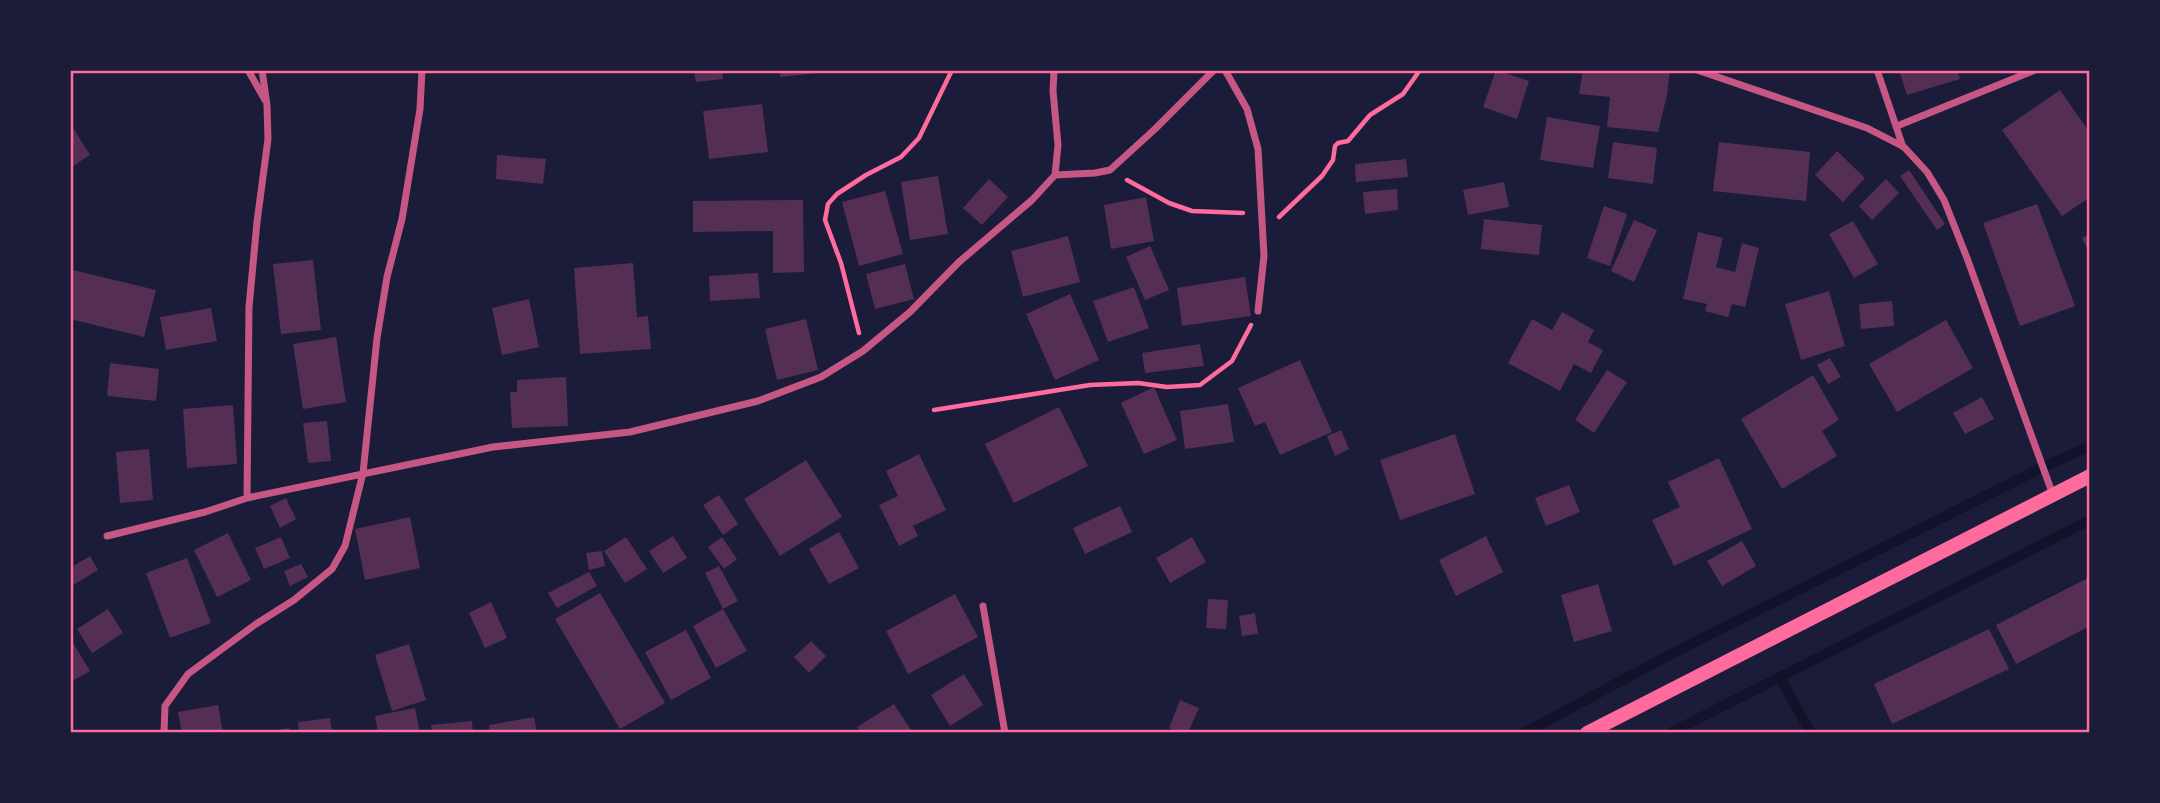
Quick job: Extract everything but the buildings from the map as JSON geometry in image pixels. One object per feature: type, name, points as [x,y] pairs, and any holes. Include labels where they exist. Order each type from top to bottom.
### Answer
[{"type":"main road","points":[[1587,733],[2090,476]]},
{"type":"street","points":[[248,70],[267,106]]},
{"type":"street","points":[[247,498],[249,307],[268,139],[262,70]]},
{"type":"street","points":[[164,733],[165,706],[188,674],[294,600],[332,569],[345,546],[363,473],[377,338],[387,276],[402,219],[420,109],[422,70]]},
{"type":"street","points":[[107,536],[205,512],[247,498],[493,447],[630,432],[758,401],[821,377],[863,351],[910,312],[960,262],[1032,200],[1055,175],[1058,145],[1054,70]]},
{"type":"street","points":[[1055,175],[1110,170],[1214,70]]},
{"type":"street","points":[[1226,70],[1247,108],[1258,149],[1264,244],[1258,311]]},
{"type":"street","points":[[1697,70],[1867,128],[1904,148],[1927,172],[1944,200],[2053,495]]},
{"type":"street","points":[[1877,70],[1904,148]]},
{"type":"street","points":[[1897,127],[2035,70]]},
{"type":"street","points":[[982,606],[1005,733]]},
{"type":"path","points":[[863,351],[841,263],[825,220],[828,204],[837,194],[866,174],[901,157],[919,138],[952,70]]},
{"type":"path","points":[[1264,244],[1276,219],[1322,176],[1333,160],[1338,142],[1348,141],[1370,115],[1403,93],[1420,70]]},
{"type":"path","points":[[1110,170],[1169,203],[1192,211],[1262,212]]},
{"type":"path","points":[[934,410],[1090,385],[1200,385],[1232,360],[1258,311]]},
{"type":"waterway","points":[[1524,733],[1673,653],[2090,446]]},
{"type":"waterway","points":[[1670,733],[2090,520]]},
{"type":"waterway","points":[[1780,678],[1811,733]]}]
